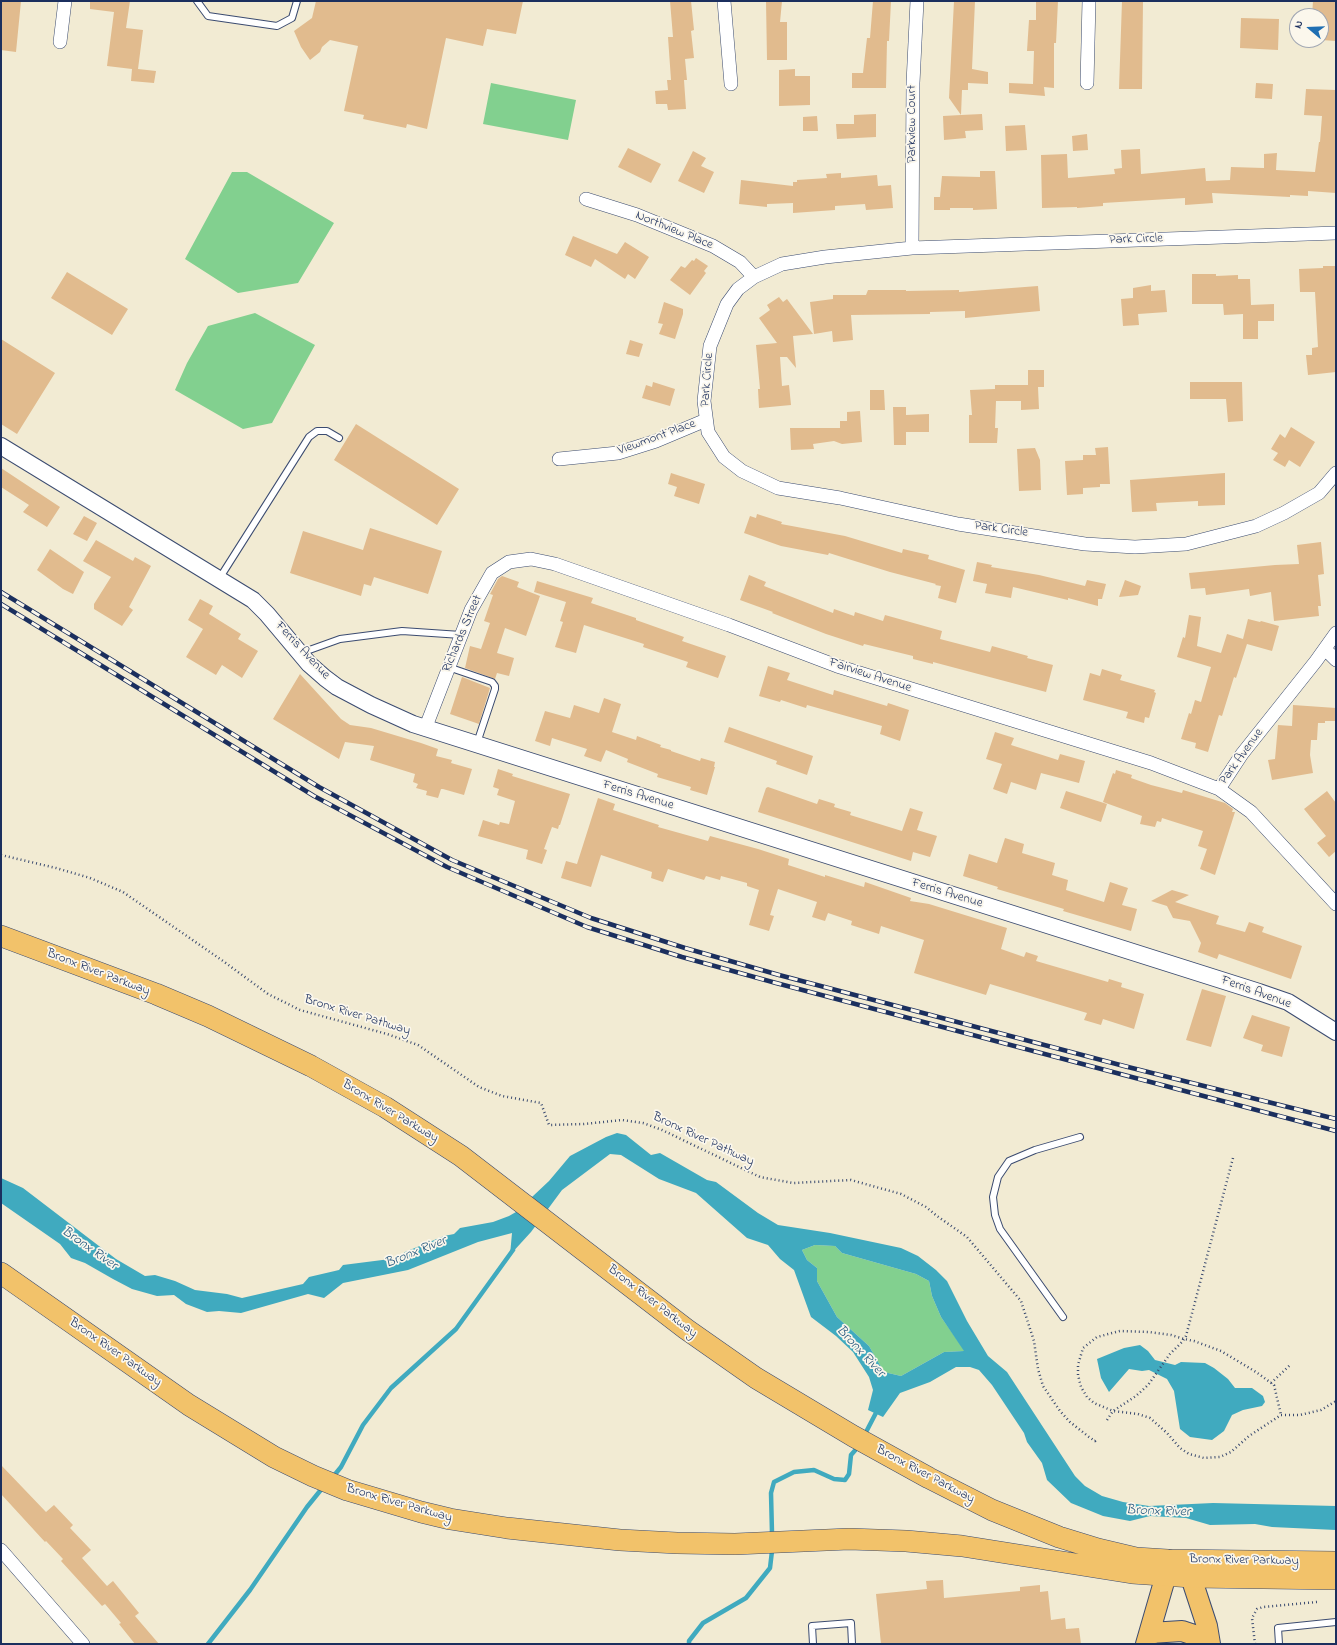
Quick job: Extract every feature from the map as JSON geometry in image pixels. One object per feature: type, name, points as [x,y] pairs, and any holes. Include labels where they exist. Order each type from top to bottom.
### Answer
[{"type":"highway","name":"Bronx River Parkway","points":[[1,936],[156,994],[260,1040],[311,1066],[411,1123],[461,1156],[502,1186],[686,1329],[756,1378],[829,1422],[929,1478],[1004,1515],[1059,1537],[1123,1556],[1146,1559],[1178,1568],[1336,1578]]},
{"type":"highway","name":"Bronx River Parkway","points":[[1,1273],[201,1412],[274,1457],[313,1476],[347,1490],[394,1505],[450,1519],[507,1528],[620,1540],[691,1543],[764,1543],[849,1539],[906,1541],[962,1546],[1118,1571],[1336,1562]]},
{"type":"main road","points":[[1178,1568],[1209,1638],[1216,1644]]},
{"type":"main road","points":[[1148,1638],[1178,1568]]},
{"type":"main road","points":[[1148,1638],[1182,1631],[1196,1636],[1209,1638]]},
{"type":"street","points":[[60,42],[65,1]]},
{"type":"street","points":[[724,1],[731,84]]},
{"type":"street","name":"Parkview Court","points":[[912,248],[913,83],[918,1]]},
{"type":"street","points":[[1087,83],[1089,1]]},
{"type":"street","name":"Northview Place","points":[[586,199],[637,215],[714,246],[740,262],[754,277]]},
{"type":"street","name":"Park Circle","points":[[1336,232],[912,248],[825,257],[782,264],[754,277],[738,289],[727,304],[710,346],[704,401],[708,432],[724,457],[742,471],[778,488],[840,498],[958,524],[1085,544],[1134,547],[1186,544],[1250,528],[1284,513],[1319,493],[1336,473]]},
{"type":"street","name":"Viewmont Place","points":[[559,459],[618,453],[656,441],[706,420]]},
{"type":"street","name":"Ferris Avenue","points":[[1,446],[253,600],[324,678],[337,687],[371,705],[424,729],[1259,992],[1288,1002],[1336,1032]]},
{"type":"street","name":"Fairview Avenue","points":[[524,560],[531,559],[555,564],[730,625],[836,666],[1151,763],[1219,789]]},
{"type":"street","name":"Richards Street","points":[[424,729],[471,610],[492,573],[509,562],[524,560]]},
{"type":"street","name":"Park Avenue","points":[[1336,633],[1316,661],[1242,754],[1219,789],[1251,812],[1336,904]]},
{"type":"street","points":[[1324,649],[1336,660]]},
{"type":"street","points":[[1,1550],[83,1644]]},
{"type":"lane","points":[[197,1],[208,16],[277,26],[292,18],[297,1]]},
{"type":"lane","points":[[219,578],[309,437],[317,431],[327,431],[339,438]]},
{"type":"lane","points":[[301,653],[340,638],[402,631],[461,635]]},
{"type":"lane","points":[[448,667],[492,682],[495,686],[491,703],[476,745]]},
{"type":"lane","points":[[1063,1317],[1000,1229],[995,1215],[993,1197],[998,1177],[1009,1161],[1035,1150],[1080,1136]]},
{"type":"lane","points":[[1279,1644],[1278,1628],[1336,1622]]},
{"type":"lane","points":[[813,1644],[812,1626],[851,1623],[852,1644]]},
{"type":"path","name":"Bronx River Pathway","points":[[1,855],[90,878],[123,892],[268,994],[300,1010],[387,1034],[418,1045],[479,1087],[502,1096],[541,1103],[549,1125],[584,1124],[622,1120],[643,1123],[662,1130],[760,1177],[793,1183],[851,1180],[901,1194],[926,1207],[967,1237],[1021,1301],[1034,1340],[1036,1360],[1043,1386],[1060,1411],[1070,1422],[1088,1437],[1095,1441],[1096,1440]]},
{"type":"path","points":[[1107,1420],[1113,1410],[1136,1396],[1148,1385],[1164,1362],[1184,1339],[1233,1158]]},
{"type":"path","points":[[1281,1415],[1273,1384],[1239,1360],[1221,1351],[1194,1341],[1171,1335],[1149,1332],[1120,1331],[1097,1337],[1086,1344],[1083,1348],[1078,1365],[1078,1375],[1086,1397],[1094,1404],[1113,1410],[1138,1414],[1150,1418],[1167,1433],[1180,1448],[1190,1454],[1204,1458],[1220,1457],[1231,1452],[1248,1436],[1281,1415],[1300,1415],[1321,1410],[1336,1401]]},
{"type":"path","points":[[1273,1384],[1290,1365]]},
{"type":"path","points":[[1255,1644],[1252,1618],[1257,1609],[1263,1607],[1317,1602]]},
{"type":"green space","points":[[491,83],[576,100],[568,140],[483,124]]},
{"type":"green space","points":[[232,172],[247,172],[334,223],[298,283],[238,293],[185,259]]},
{"type":"green space","points":[[255,313],[315,345],[272,423],[243,429],[175,390],[187,363],[208,326]]},
{"type":"green space","points":[[815,1245],[835,1246],[842,1253],[916,1274],[929,1281],[932,1296],[941,1317],[965,1351],[944,1352],[901,1376],[884,1372],[869,1346],[837,1317],[817,1281],[817,1268],[807,1260],[802,1250]]},
{"type":"water","name":"Bronx River","points":[[617,1133],[626,1135],[651,1155],[660,1153],[707,1180],[716,1182],[758,1213],[778,1225],[830,1233],[901,1248],[918,1256],[947,1281],[967,1321],[988,1356],[1007,1372],[1075,1476],[1085,1486],[1102,1496],[1123,1502],[1149,1506],[1213,1503],[1336,1506],[1336,1530],[1272,1527],[1255,1524],[1210,1525],[1186,1518],[1150,1516],[1130,1521],[1103,1516],[1071,1503],[1047,1480],[1042,1463],[1027,1442],[1024,1433],[992,1385],[979,1370],[970,1367],[956,1367],[930,1382],[900,1393],[883,1417],[868,1410],[873,1390],[869,1377],[853,1352],[836,1336],[811,1317],[794,1270],[780,1259],[768,1245],[747,1238],[696,1193],[659,1179],[621,1155],[610,1154],[562,1190],[531,1232],[510,1255],[512,1233],[478,1242],[408,1270],[343,1283],[324,1298],[308,1294],[241,1313],[219,1311],[207,1312],[186,1304],[174,1295],[157,1296],[132,1289],[85,1263],[71,1258],[60,1244],[1,1203],[1,1178],[23,1188],[116,1259],[145,1276],[155,1275],[175,1281],[195,1290],[227,1294],[242,1298],[303,1284],[309,1277],[339,1270],[343,1265],[398,1258],[405,1252],[444,1236],[454,1234],[460,1228],[493,1222],[509,1216],[516,1212],[549,1181],[570,1156],[606,1137]],"holes":[[[815,1245],[835,1246],[842,1253],[916,1274],[929,1281],[932,1296],[941,1317],[964,1351],[944,1352],[901,1376],[884,1372],[869,1346],[837,1317],[817,1281],[817,1268],[807,1260],[802,1250]]]},
{"type":"water","points":[[1140,1345],[1148,1351],[1155,1360],[1175,1365],[1181,1362],[1205,1363],[1228,1379],[1235,1388],[1252,1388],[1263,1396],[1265,1402],[1262,1406],[1243,1410],[1232,1415],[1224,1431],[1212,1440],[1190,1437],[1180,1429],[1174,1391],[1167,1379],[1149,1370],[1142,1371],[1129,1369],[1109,1392],[1101,1378],[1097,1359],[1124,1348]]},
{"type":"building","points":[[1,1],[21,1],[16,52],[1,50]]},
{"type":"building","points":[[90,1],[130,1],[126,28],[143,30],[138,69],[156,71],[154,83],[131,81],[132,69],[107,66],[114,12],[90,9]]},
{"type":"building","points":[[316,1],[523,1],[516,34],[487,29],[483,46],[446,38],[427,129],[407,124],[406,128],[363,119],[364,115],[344,111],[358,46],[330,40],[322,47],[320,52],[310,60],[301,47],[294,31],[312,18]]},
{"type":"building","points":[[670,1],[691,1],[694,30],[691,31],[694,58],[685,59],[687,80],[684,80],[686,109],[668,110],[667,104],[656,104],[655,91],[668,90],[667,80],[671,80],[668,37],[673,37]]},
{"type":"building","points":[[766,1],[782,1],[780,22],[787,22],[787,60],[767,60]]},
{"type":"building","points":[[873,1],[891,1],[889,41],[887,41],[886,88],[852,88],[852,73],[863,73],[867,38],[870,38]]},
{"type":"building","points":[[954,1],[975,1],[972,69],[988,72],[988,84],[968,83],[968,90],[962,90],[961,115],[949,98]]},
{"type":"building","points":[[1036,1],[1058,1],[1056,43],[1054,43],[1054,88],[1044,87],[1045,96],[1009,93],[1009,83],[1033,84],[1034,51],[1027,51],[1029,20],[1036,20]]},
{"type":"building","points":[[1122,1],[1143,1],[1142,89],[1119,89]]},
{"type":"building","points":[[1313,1],[1336,2],[1336,41],[1329,41],[1329,8],[1313,8]]},
{"type":"building","points":[[1241,18],[1279,19],[1278,50],[1240,48]]},
{"type":"building","points":[[795,69],[795,76],[810,76],[810,105],[779,106],[779,70]]},
{"type":"building","points":[[1256,83],[1273,84],[1272,99],[1255,98]]},
{"type":"building","points":[[1306,89],[1336,90],[1336,193],[1308,191],[1308,196],[1290,195],[1290,197],[1212,193],[1213,203],[1185,205],[1185,198],[1103,203],[1103,206],[1077,208],[1042,208],[1041,155],[1067,154],[1068,178],[1115,174],[1114,169],[1122,168],[1121,150],[1140,149],[1141,174],[1205,168],[1206,181],[1230,180],[1231,167],[1264,168],[1264,154],[1277,153],[1276,170],[1315,172],[1320,142],[1322,116],[1304,115]]},
{"type":"building","points":[[876,114],[876,137],[837,139],[836,124],[854,124],[854,115]]},
{"type":"building","points":[[982,114],[983,130],[965,131],[966,138],[944,140],[943,116]]},
{"type":"building","points":[[817,116],[818,131],[803,131],[803,117]]},
{"type":"building","points":[[1025,125],[1027,150],[1006,151],[1005,126]]},
{"type":"building","points":[[1087,134],[1088,150],[1073,151],[1072,136]]},
{"type":"building","points":[[628,148],[661,164],[651,183],[618,167]]},
{"type":"building","points":[[693,151],[706,158],[701,166],[714,172],[704,193],[678,181]]},
{"type":"building","points":[[980,171],[995,171],[997,209],[973,210],[973,208],[950,208],[950,210],[934,210],[934,197],[940,197],[942,176],[980,177]]},
{"type":"building","points":[[841,173],[841,178],[877,175],[878,186],[891,185],[893,208],[866,210],[865,204],[835,206],[835,210],[793,213],[793,203],[767,204],[767,207],[739,204],[741,180],[793,186],[793,182],[797,182],[797,180],[827,178],[826,174]]},
{"type":"building","points":[[573,236],[617,254],[625,242],[649,257],[635,279],[628,274],[625,279],[595,259],[591,267],[565,255]]},
{"type":"building","points":[[696,258],[708,266],[704,271],[706,273],[690,295],[670,280],[681,266],[685,268],[692,260],[694,261]]},
{"type":"building","points":[[1323,266],[1336,266],[1336,372],[1308,375],[1306,355],[1312,355],[1312,348],[1318,347],[1315,292],[1300,292],[1299,269],[1323,268]]},
{"type":"building","points":[[67,272],[128,309],[112,335],[51,298]]},
{"type":"building","points":[[1192,274],[1216,274],[1216,276],[1238,275],[1238,279],[1250,279],[1251,305],[1274,304],[1274,321],[1258,321],[1258,339],[1243,339],[1243,314],[1224,315],[1223,304],[1192,304]]},
{"type":"building","points":[[1151,285],[1151,291],[1165,290],[1167,312],[1138,314],[1139,325],[1123,326],[1121,299],[1133,298],[1133,288]]},
{"type":"building","points":[[1038,286],[1040,311],[965,318],[965,311],[930,312],[930,314],[851,315],[853,340],[833,342],[832,331],[814,334],[810,302],[833,299],[833,295],[866,295],[868,290],[959,290],[959,292]]},
{"type":"building","points":[[779,297],[783,302],[787,299],[813,334],[793,336],[796,368],[787,357],[780,357],[782,386],[789,385],[791,405],[759,408],[758,389],[760,389],[756,345],[777,343],[759,318],[770,310],[767,305]]},
{"type":"building","points":[[664,302],[683,309],[683,314],[675,339],[659,334],[663,324],[658,323]]},
{"type":"building","points":[[1,339],[55,373],[17,434],[1,424]]},
{"type":"building","points":[[630,340],[643,344],[639,357],[626,354]]},
{"type":"building","points":[[1028,370],[1044,370],[1044,387],[1038,387],[1039,409],[1021,410],[1021,401],[996,401],[995,428],[998,428],[997,443],[969,443],[969,415],[972,415],[970,390],[995,389],[995,385],[1028,385]]},
{"type":"building","points":[[653,382],[675,389],[670,406],[642,398],[646,385],[652,387]]},
{"type":"building","points":[[1190,382],[1242,382],[1243,421],[1228,422],[1226,399],[1190,399]]},
{"type":"building","points":[[870,390],[884,390],[885,410],[870,410]]},
{"type":"building","points":[[893,407],[906,407],[906,415],[929,414],[929,432],[906,432],[906,445],[894,445]]},
{"type":"building","points":[[860,411],[862,442],[842,444],[834,441],[813,444],[814,449],[791,450],[790,428],[840,428],[840,421],[847,421],[847,412]]},
{"type":"building","points":[[356,424],[459,489],[437,525],[334,460]]},
{"type":"building","points":[[1291,427],[1315,442],[1300,467],[1289,460],[1285,467],[1273,460],[1278,453],[1271,449],[1280,434],[1285,438]]},
{"type":"building","points":[[1108,447],[1110,484],[1100,484],[1100,487],[1083,488],[1083,494],[1067,495],[1065,461],[1083,460],[1083,455],[1096,455],[1095,448]]},
{"type":"building","points":[[1035,448],[1040,460],[1041,490],[1019,491],[1017,449]]},
{"type":"building","points":[[1,468],[60,507],[47,527],[23,512],[29,505],[1,487]]},
{"type":"building","points":[[671,473],[705,484],[699,504],[674,496],[677,487],[668,484]]},
{"type":"building","points":[[1225,473],[1225,505],[1198,506],[1198,501],[1156,503],[1157,511],[1132,512],[1130,480]]},
{"type":"building","points":[[757,514],[782,522],[781,524],[845,536],[902,553],[903,549],[929,555],[928,559],[965,570],[956,603],[938,598],[941,586],[935,585],[936,584],[890,572],[829,553],[828,555],[781,546],[744,533],[750,516],[756,518]]},
{"type":"building","points":[[84,516],[97,523],[87,541],[73,534]]},
{"type":"building","points":[[370,528],[442,551],[428,594],[374,577],[371,586],[364,584],[361,596],[290,573],[303,531],[363,550]]},
{"type":"building","points":[[96,540],[133,561],[135,557],[151,566],[129,607],[133,610],[122,626],[94,609],[94,604],[111,577],[83,561]]},
{"type":"building","points":[[1321,542],[1324,574],[1318,575],[1321,606],[1318,606],[1319,616],[1274,621],[1271,592],[1250,596],[1249,589],[1206,595],[1205,588],[1191,589],[1189,573],[1299,564],[1297,545]]},
{"type":"building","points":[[50,549],[84,572],[73,594],[63,589],[37,570]]},
{"type":"building","points":[[977,562],[992,565],[991,567],[1039,575],[1085,586],[1087,580],[1106,584],[1102,599],[1098,599],[1098,606],[1068,598],[1068,600],[1013,587],[1011,598],[985,593],[987,584],[973,581]]},
{"type":"building","points":[[749,575],[766,582],[764,586],[833,613],[834,609],[854,616],[855,612],[883,621],[885,615],[942,631],[940,639],[990,652],[992,646],[1053,665],[1046,692],[933,662],[933,664],[913,659],[913,656],[864,644],[863,646],[826,634],[772,613],[773,612],[740,600]]},
{"type":"building","points":[[502,576],[519,582],[517,587],[540,596],[526,636],[505,628],[497,653],[514,658],[509,676],[497,673],[495,679],[465,668],[470,646],[481,649],[490,623],[484,621],[493,595],[490,594],[498,579]]},
{"type":"building","points":[[1125,580],[1141,586],[1138,595],[1119,597]]},
{"type":"building","points":[[537,581],[593,598],[591,603],[636,618],[636,620],[684,637],[682,641],[726,656],[718,678],[686,667],[688,662],[643,647],[644,644],[584,625],[576,653],[555,647],[563,622],[560,621],[566,602],[534,592]]},
{"type":"building","points":[[200,599],[213,606],[209,614],[241,634],[238,639],[258,651],[242,678],[222,665],[216,675],[186,657],[203,629],[188,620]]},
{"type":"building","points":[[1189,615],[1201,617],[1197,646],[1221,653],[1227,634],[1243,639],[1248,619],[1279,626],[1272,651],[1247,644],[1236,678],[1234,677],[1222,716],[1219,715],[1208,752],[1195,748],[1196,743],[1181,739],[1189,713],[1191,714],[1195,700],[1201,702],[1211,667],[1177,657],[1183,637],[1185,638]]},
{"type":"building","points":[[768,666],[790,673],[787,680],[833,695],[834,690],[887,706],[888,703],[909,710],[900,741],[880,734],[882,726],[807,705],[806,708],[781,700],[780,702],[759,696]]},
{"type":"building","points":[[1102,669],[1122,675],[1120,680],[1155,690],[1154,692],[1156,693],[1149,718],[1145,717],[1144,723],[1126,718],[1128,712],[1083,700],[1090,673],[1100,676]]},
{"type":"building","points":[[300,674],[341,719],[350,725],[371,728],[438,749],[436,756],[452,760],[451,763],[472,769],[464,795],[441,789],[438,798],[426,795],[427,791],[416,788],[418,784],[413,782],[415,774],[370,760],[374,746],[345,742],[339,759],[273,719]]},
{"type":"building","points":[[462,677],[490,688],[479,724],[450,714]]},
{"type":"building","points":[[604,698],[621,704],[612,732],[636,740],[637,736],[661,745],[660,747],[700,761],[701,758],[715,762],[707,795],[690,790],[691,787],[657,777],[658,774],[627,762],[628,759],[606,750],[601,762],[584,756],[587,749],[552,738],[550,746],[535,741],[545,711],[570,718],[574,705],[599,713]]},
{"type":"building","points":[[1293,705],[1336,708],[1336,721],[1325,721],[1325,723],[1318,723],[1317,740],[1311,740],[1310,755],[1313,773],[1272,780],[1268,760],[1275,759],[1278,725],[1292,726]]},
{"type":"building","points":[[729,727],[813,756],[807,775],[776,764],[777,761],[724,742]]},
{"type":"building","points":[[995,732],[1014,738],[1011,745],[1058,760],[1060,754],[1085,761],[1079,783],[1041,773],[1036,790],[1011,782],[1007,794],[993,789],[1002,764],[986,759]]},
{"type":"building","points":[[498,769],[513,774],[512,776],[570,794],[558,829],[552,827],[544,849],[547,850],[542,864],[526,859],[528,850],[478,836],[483,820],[499,825],[500,822],[509,824],[515,801],[497,795],[499,789],[493,787]]},
{"type":"building","points":[[1116,770],[1132,775],[1131,778],[1151,785],[1182,793],[1183,790],[1225,803],[1233,809],[1232,812],[1235,812],[1215,875],[1200,869],[1207,849],[1198,846],[1203,831],[1162,818],[1161,822],[1157,821],[1155,827],[1140,824],[1142,816],[1103,802],[1113,773],[1115,774]]},
{"type":"building","points":[[768,787],[817,804],[819,799],[835,804],[834,807],[851,812],[850,815],[902,831],[910,808],[923,812],[917,830],[937,836],[930,857],[913,852],[911,861],[758,812],[766,788]]},
{"type":"building","points":[[1066,791],[1107,804],[1101,822],[1060,808]]},
{"type":"building","points":[[1327,791],[1336,803],[1336,851],[1329,857],[1317,843],[1326,836],[1304,809]]},
{"type":"building","points":[[598,798],[615,804],[613,810],[659,825],[658,827],[708,841],[710,836],[758,849],[789,859],[788,865],[825,877],[825,875],[864,887],[865,882],[911,898],[910,901],[929,904],[1007,928],[1001,949],[1024,957],[1026,952],[1038,956],[1036,961],[1108,982],[1109,979],[1122,983],[1121,987],[1144,994],[1134,1029],[1103,1019],[1101,1025],[1084,1020],[1087,1013],[990,984],[986,995],[914,973],[924,940],[881,926],[879,934],[851,925],[852,921],[828,913],[825,921],[812,917],[817,902],[778,889],[770,915],[774,916],[769,931],[749,925],[759,890],[747,886],[747,883],[721,876],[720,880],[706,876],[704,880],[668,869],[663,882],[651,878],[652,872],[601,855],[591,887],[561,878],[566,861],[577,864]]},
{"type":"building","points":[[1005,838],[1024,844],[1022,853],[1055,863],[1052,875],[1068,880],[1066,890],[1104,902],[1110,882],[1128,888],[1122,905],[1137,909],[1131,931],[1063,911],[1064,909],[997,889],[998,887],[963,876],[969,854],[997,863]]},
{"type":"building","points":[[1172,890],[1189,895],[1175,902],[1219,916],[1216,924],[1245,932],[1249,922],[1264,927],[1262,932],[1302,946],[1291,979],[1219,954],[1217,959],[1198,952],[1201,943],[1190,921],[1173,918],[1167,906],[1151,901]]},
{"type":"building","points":[[1202,989],[1226,996],[1211,1047],[1186,1040]]},
{"type":"building","points":[[1252,1015],[1290,1027],[1282,1057],[1261,1051],[1263,1045],[1243,1038]]},
{"type":"building","points":[[1,1465],[46,1512],[54,1505],[73,1525],[70,1528],[91,1550],[82,1558],[107,1586],[113,1581],[139,1613],[135,1616],[159,1644],[135,1644],[119,1624],[121,1623],[105,1604],[102,1606],[61,1561],[63,1559],[46,1541],[45,1542],[1,1494]]},
{"type":"building","points":[[943,1580],[944,1598],[1020,1591],[1020,1587],[1040,1585],[1040,1592],[1048,1591],[1051,1620],[1065,1618],[1066,1629],[1079,1628],[1081,1644],[881,1644],[876,1594],[927,1589],[926,1581]]},
{"type":"waterway","points":[[332,1478],[341,1467],[363,1425],[391,1388],[456,1329],[513,1250]]},
{"type":"waterway","points":[[865,1434],[878,1409]]},
{"type":"waterway","points":[[772,1533],[771,1493],[774,1482],[794,1472],[814,1470],[834,1479],[845,1480],[849,1474],[851,1455],[858,1447]]},
{"type":"waterway","points":[[208,1644],[250,1590],[307,1507],[324,1486]]},
{"type":"waterway","points":[[689,1644],[689,1641],[703,1623],[746,1598],[770,1568],[772,1551]]},
{"type":"railway","points":[[1,592],[319,787],[452,860],[591,918],[685,948],[779,975],[1124,1066],[1336,1119]]},
{"type":"railway","points":[[1,604],[314,796],[447,867],[587,927],[682,957],[776,983],[1336,1131]]}]
